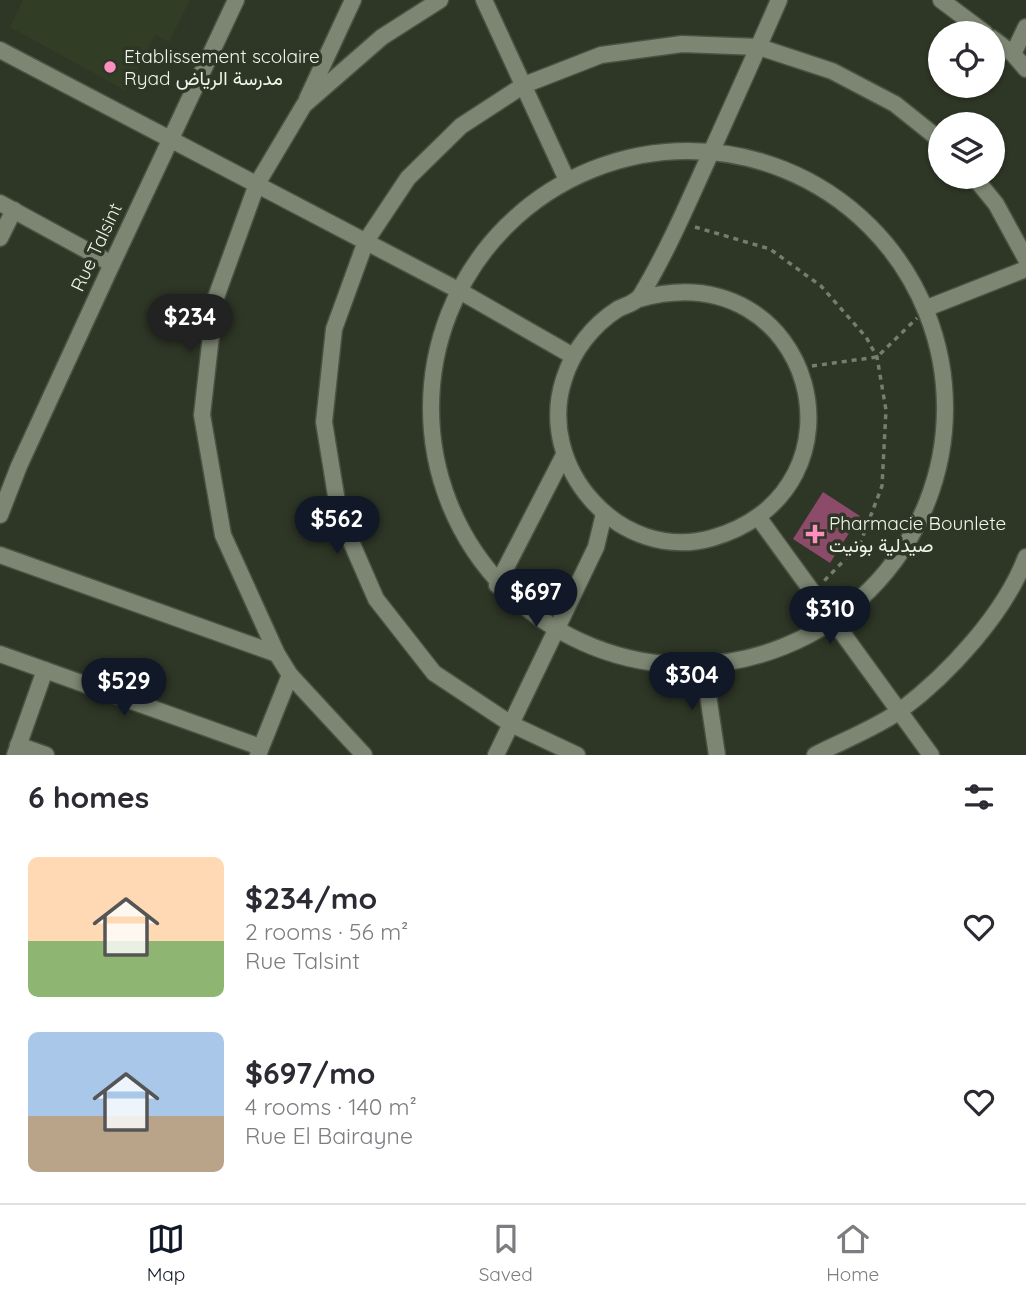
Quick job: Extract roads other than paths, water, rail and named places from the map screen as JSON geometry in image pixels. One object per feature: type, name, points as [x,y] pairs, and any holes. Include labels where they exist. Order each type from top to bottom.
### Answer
[{"type":"street","name":"Rue Talsint","points":[[0,515],[19,466],[111,264],[236,0]]},
{"type":"street","points":[[353,0],[304,105],[257,184],[215,300],[202,415],[223,535],[277,654],[290,676],[364,755]]},
{"type":"street","points":[[304,105],[382,37],[440,0]]},
{"type":"street","points":[[484,0],[567,180]]},
{"type":"street","points":[[639,299],[679,223],[779,0]]},
{"type":"street","points":[[941,0],[969,21]]},
{"type":"street","points":[[1013,54],[1026,27]]},
{"type":"street","points":[[577,755],[511,724],[434,673],[376,599],[339,514],[324,422],[334,329],[366,241],[408,178],[461,126],[524,85],[601,55],[682,44],[759,47],[832,71],[895,104],[928,130]]},
{"type":"street","points":[[1005,48],[1026,69]]},
{"type":"street","points":[[0,50],[458,290],[573,356]]},
{"type":"street","points":[[712,151],[780,166],[841,200],[892,248],[927,308],[944,364],[947,423],[937,481],[914,536],[878,583],[835,621],[773,650],[703,663],[629,659],[556,628],[497,585],[460,534],[437,475],[430,424],[436,349],[458,290],[487,246],[524,209],[567,180],[638,155],[712,151]]},
{"type":"street","points":[[984,189],[996,204],[1026,259]]},
{"type":"street","points":[[0,238],[7,206],[111,264]]},
{"type":"street","points":[[927,308],[1026,269]]},
{"type":"street","points":[[686,291],[710,293],[733,301],[773,328],[788,346],[799,368],[806,390],[809,414],[801,460],[790,482],[776,500],[758,517],[734,531],[708,539],[681,542],[653,538],[628,529],[604,514],[587,497],[564,456],[558,405],[563,380],[573,356],[601,322],[639,299],[686,291]]},
{"type":"street","points":[[497,585],[564,456]]},
{"type":"street","points":[[496,755],[596,547],[604,514]]},
{"type":"street","points":[[758,517],[931,755]]},
{"type":"street","points":[[0,555],[277,654]]},
{"type":"street","points":[[815,755],[900,711],[968,651],[1023,579],[1026,557]]},
{"type":"street","points":[[0,654],[259,751],[290,676]]},
{"type":"street","points":[[703,663],[717,755]]},
{"type":"street","points":[[45,670],[16,750],[46,755]]},
{"type":"place","name":"Etablissement scolaire Ryad مدرسة الرياض","points":[[110,67]]},
{"type":"place","name":"Pharmacie Bounlete صيدلية بونيت","points":[[815,534]]}]
